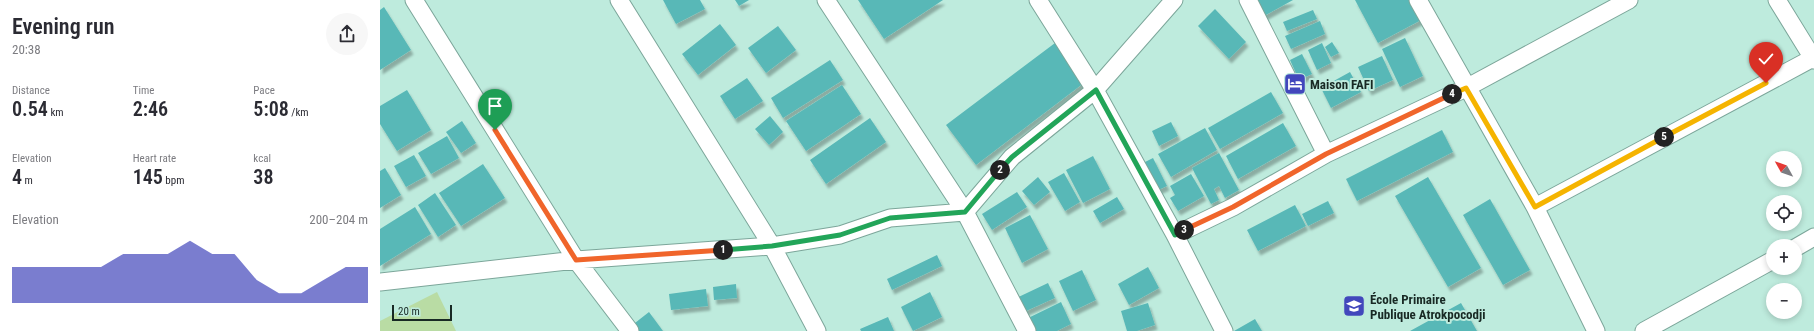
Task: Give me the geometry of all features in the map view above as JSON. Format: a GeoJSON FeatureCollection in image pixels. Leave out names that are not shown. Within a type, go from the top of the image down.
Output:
{"type":"FeatureCollection","features":[{"type":"Feature","properties":{"kind":"street"},"geometry":{"type":"LineString","coordinates":[[414,0],[576,260],[625,330]]}},
{"type":"Feature","properties":{"kind":"street"},"geometry":{"type":"LineString","coordinates":[[619,0],[772,246],[817,331]]}},
{"type":"Feature","properties":{"kind":"street"},"geometry":{"type":"LineString","coordinates":[[826,0],[965,212],[1027,331]]}},
{"type":"Feature","properties":{"kind":"street"},"geometry":{"type":"LineString","coordinates":[[1038,0],[1096,90],[1175,235],[1224,331]]}},
{"type":"Feature","properties":{"kind":"street"},"geometry":{"type":"LineString","coordinates":[[380,282],[576,260],[772,246],[840,235],[890,218],[965,212],[1012,157],[1096,90],[1174,0]]}},
{"type":"Feature","properties":{"kind":"street"},"geometry":{"type":"LineString","coordinates":[[1248,0],[1326,154]]}},
{"type":"Feature","properties":{"kind":"street"},"geometry":{"type":"LineString","coordinates":[[1418,0],[1466,88],[1535,207],[1596,331]]}},
{"type":"Feature","properties":{"kind":"street"},"geometry":{"type":"LineString","coordinates":[[1175,235],[1233,207],[1326,154],[1466,88],[1629,0]]}},
{"type":"Feature","properties":{"kind":"street"},"geometry":{"type":"LineString","coordinates":[[1535,207],[1813,59],[1777,0]]}},
{"type":"Feature","properties":{"kind":"street"},"geometry":{"type":"LineString","coordinates":[[1802,244],[1814,237]]}},
{"type":"Feature","properties":{"kind":"street"},"geometry":{"type":"LineString","coordinates":[[1644,331],[1766,264]]}},
{"type":"Feature","properties":{"kind":"green space"},"geometry":{"type":"Polygon","coordinates":[[[437,292],[456,331],[380,331],[380,321],[437,292]]]}},
{"type":"Feature","properties":{"kind":"building"},"geometry":{"type":"Polygon","coordinates":[[[663,0],[700,0],[705,9],[676,24],[663,0]]]}},
{"type":"Feature","properties":{"kind":"building"},"geometry":{"type":"Polygon","coordinates":[[[735,0],[749,0],[739,6],[735,0]]]}},
{"type":"Feature","properties":{"kind":"building"},"geometry":{"type":"Polygon","coordinates":[[[858,0],[943,0],[884,39],[858,0]]]}},
{"type":"Feature","properties":{"kind":"building"},"geometry":{"type":"Polygon","coordinates":[[[1255,0],[1293,0],[1264,16],[1255,0]]]}},
{"type":"Feature","properties":{"kind":"building"},"geometry":{"type":"Polygon","coordinates":[[[1355,0],[1413,0],[1423,19],[1378,43],[1355,0]]]}},
{"type":"Feature","properties":{"kind":"building"},"geometry":{"type":"Polygon","coordinates":[[[384,7],[411,50],[380,70],[380,10],[384,7]]]}},
{"type":"Feature","properties":{"kind":"building"},"geometry":{"type":"Polygon","coordinates":[[[1215,9],[1246,42],[1229,59],[1198,26],[1215,9]]]}},
{"type":"Feature","properties":{"kind":"building"},"geometry":{"type":"Polygon","coordinates":[[[1313,10],[1317,19],[1287,31],[1283,22],[1313,10]]]}},
{"type":"Feature","properties":{"kind":"building"},"geometry":{"type":"Polygon","coordinates":[[[1320,21],[1325,34],[1291,49],[1285,36],[1320,21]]]}},
{"type":"Feature","properties":{"kind":"building"},"geometry":{"type":"Polygon","coordinates":[[[720,24],[736,45],[698,75],[682,54],[720,24]]]}},
{"type":"Feature","properties":{"kind":"building"},"geometry":{"type":"Polygon","coordinates":[[[778,26],[796,50],[766,73],[748,48],[778,26]]]}},
{"type":"Feature","properties":{"kind":"building"},"geometry":{"type":"Polygon","coordinates":[[[1405,38],[1423,76],[1400,87],[1382,49],[1405,38]]]}},
{"type":"Feature","properties":{"kind":"building"},"geometry":{"type":"Polygon","coordinates":[[[1059,40],[1089,79],[976,165],[946,125],[1059,40]]]}},
{"type":"Feature","properties":{"kind":"building"},"geometry":{"type":"Polygon","coordinates":[[[1332,42],[1339,53],[1331,57],[1325,47],[1332,42]]]}},
{"type":"Feature","properties":{"kind":"building"},"geometry":{"type":"Polygon","coordinates":[[[1322,43],[1331,63],[1317,70],[1308,50],[1322,43]]]}},
{"type":"Feature","properties":{"kind":"building"},"geometry":{"type":"Polygon","coordinates":[[[1302,54],[1312,74],[1299,80],[1290,60],[1302,54]]]}},
{"type":"Feature","properties":{"kind":"building"},"geometry":{"type":"Polygon","coordinates":[[[1382,56],[1393,80],[1369,91],[1358,67],[1382,56]]]}},
{"type":"Feature","properties":{"kind":"building"},"geometry":{"type":"Polygon","coordinates":[[[830,60],[843,80],[783,118],[771,98],[830,60]]]}},
{"type":"Feature","properties":{"kind":"building"},"geometry":{"type":"Polygon","coordinates":[[[1350,72],[1361,92],[1331,108],[1321,88],[1350,72]]]}},
{"type":"Feature","properties":{"kind":"building"},"geometry":{"type":"Polygon","coordinates":[[[747,78],[763,101],[735,119],[720,96],[747,78]]]}},
{"type":"Feature","properties":{"kind":"building"},"geometry":{"type":"Polygon","coordinates":[[[842,85],[861,114],[806,151],[786,121],[842,85]]]}},
{"type":"Feature","properties":{"kind":"building"},"geometry":{"type":"Polygon","coordinates":[[[407,90],[431,130],[397,151],[380,124],[380,106],[407,90]]]}},
{"type":"Feature","properties":{"kind":"building"},"geometry":{"type":"Polygon","coordinates":[[[1271,92],[1283,113],[1220,149],[1208,128],[1271,92]]]}},
{"type":"Feature","properties":{"kind":"building"},"geometry":{"type":"Polygon","coordinates":[[[770,116],[783,132],[769,145],[755,129],[770,116]]]}},
{"type":"Feature","properties":{"kind":"building"},"geometry":{"type":"Polygon","coordinates":[[[870,118],[886,142],[826,184],[810,160],[870,118]]]}},
{"type":"Feature","properties":{"kind":"building"},"geometry":{"type":"Polygon","coordinates":[[[462,121],[476,143],[461,153],[446,132],[462,121]]]}},
{"type":"Feature","properties":{"kind":"building"},"geometry":{"type":"Polygon","coordinates":[[[1171,122],[1178,136],[1159,146],[1152,131],[1171,122]]]}},
{"type":"Feature","properties":{"kind":"building"},"geometry":{"type":"Polygon","coordinates":[[[1283,123],[1296,146],[1238,179],[1226,156],[1283,123]]]}},
{"type":"Feature","properties":{"kind":"building"},"geometry":{"type":"Polygon","coordinates":[[[1205,128],[1217,150],[1171,177],[1158,154],[1205,128]]]}},
{"type":"Feature","properties":{"kind":"building"},"geometry":{"type":"Polygon","coordinates":[[[1442,130],[1453,152],[1357,201],[1346,179],[1442,130]]]}},
{"type":"Feature","properties":{"kind":"building"},"geometry":{"type":"Polygon","coordinates":[[[447,136],[459,158],[431,174],[418,153],[447,136]]]}},
{"type":"Feature","properties":{"kind":"building"},"geometry":{"type":"Polygon","coordinates":[[[1219,153],[1239,190],[1225,198],[1219,186],[1214,189],[1219,200],[1211,204],[1192,168],[1219,153]]]}},
{"type":"Feature","properties":{"kind":"building"},"geometry":{"type":"Polygon","coordinates":[[[414,155],[426,176],[406,187],[394,166],[414,155]]]}},
{"type":"Feature","properties":{"kind":"building"},"geometry":{"type":"Polygon","coordinates":[[[1093,156],[1110,189],[1083,203],[1066,170],[1093,156]]]}},
{"type":"Feature","properties":{"kind":"building"},"geometry":{"type":"Polygon","coordinates":[[[1153,158],[1167,186],[1154,192],[1141,164],[1153,158]]]}},
{"type":"Feature","properties":{"kind":"building"},"geometry":{"type":"Polygon","coordinates":[[[483,164],[505,198],[461,226],[439,193],[483,164]]]}},
{"type":"Feature","properties":{"kind":"building"},"geometry":{"type":"Polygon","coordinates":[[[385,168],[401,195],[380,208],[380,171],[385,168]]]}},
{"type":"Feature","properties":{"kind":"building"},"geometry":{"type":"Polygon","coordinates":[[[1064,173],[1080,202],[1065,211],[1048,182],[1064,173]]]}},
{"type":"Feature","properties":{"kind":"building"},"geometry":{"type":"Polygon","coordinates":[[[1191,174],[1204,196],[1178,211],[1170,198],[1175,195],[1170,186],[1191,174]]]}},
{"type":"Feature","properties":{"kind":"building"},"geometry":{"type":"Polygon","coordinates":[[[1038,177],[1050,192],[1034,205],[1022,191],[1038,177]]]}},
{"type":"Feature","properties":{"kind":"building"},"geometry":{"type":"Polygon","coordinates":[[[1428,177],[1481,268],[1448,287],[1395,196],[1428,177]]]}},
{"type":"Feature","properties":{"kind":"building"},"geometry":{"type":"Polygon","coordinates":[[[1017,192],[1027,207],[992,230],[982,214],[1017,192]]]}},
{"type":"Feature","properties":{"kind":"building"},"geometry":{"type":"Polygon","coordinates":[[[435,193],[456,225],[438,237],[418,205],[435,193]]]}},
{"type":"Feature","properties":{"kind":"building"},"geometry":{"type":"Polygon","coordinates":[[[1117,197],[1124,209],[1100,223],[1093,211],[1117,197]]]}},
{"type":"Feature","properties":{"kind":"building"},"geometry":{"type":"Polygon","coordinates":[[[1490,199],[1530,270],[1503,285],[1463,215],[1490,199]]]}},
{"type":"Feature","properties":{"kind":"building"},"geometry":{"type":"Polygon","coordinates":[[[1328,201],[1334,213],[1308,226],[1302,214],[1328,201]]]}},
{"type":"Feature","properties":{"kind":"building"},"geometry":{"type":"Polygon","coordinates":[[[1295,205],[1306,226],[1258,251],[1247,230],[1295,205]]]}},
{"type":"Feature","properties":{"kind":"building"},"geometry":{"type":"Polygon","coordinates":[[[415,207],[431,234],[380,266],[380,229],[415,207]]]}},
{"type":"Feature","properties":{"kind":"building"},"geometry":{"type":"Polygon","coordinates":[[[1030,215],[1048,249],[1022,263],[1005,228],[1030,215]]]}},
{"type":"Feature","properties":{"kind":"building"},"geometry":{"type":"Polygon","coordinates":[[[937,255],[942,266],[892,290],[887,279],[937,255]]]}},
{"type":"Feature","properties":{"kind":"building"},"geometry":{"type":"Polygon","coordinates":[[[1148,267],[1159,288],[1129,305],[1118,284],[1148,267]]]}},
{"type":"Feature","properties":{"kind":"building"},"geometry":{"type":"Polygon","coordinates":[[[1082,270],[1096,300],[1073,311],[1059,281],[1082,270]]]}},
{"type":"Feature","properties":{"kind":"building"},"geometry":{"type":"Polygon","coordinates":[[[1048,283],[1055,298],[1015,316],[1008,302],[1048,283]]]}},
{"type":"Feature","properties":{"kind":"building"},"geometry":{"type":"Polygon","coordinates":[[[736,284],[737,298],[714,300],[713,287],[736,284]]]}},
{"type":"Feature","properties":{"kind":"building"},"geometry":{"type":"Polygon","coordinates":[[[706,289],[708,306],[671,310],[669,294],[706,289]]]}},
{"type":"Feature","properties":{"kind":"building"},"geometry":{"type":"Polygon","coordinates":[[[930,292],[942,317],[913,331],[901,307],[930,292]]]}},
{"type":"Feature","properties":{"kind":"building"},"geometry":{"type":"Polygon","coordinates":[[[1061,302],[1071,324],[1057,331],[1026,331],[1022,321],[1061,302]]]}},
{"type":"Feature","properties":{"kind":"building"},"geometry":{"type":"Polygon","coordinates":[[[1148,303],[1155,325],[1137,331],[1127,331],[1121,311],[1148,303]]]}},
{"type":"Feature","properties":{"kind":"building"},"geometry":{"type":"Polygon","coordinates":[[[1461,303],[1477,331],[1410,331],[1461,303]]]}},
{"type":"Feature","properties":{"kind":"building"},"geometry":{"type":"Polygon","coordinates":[[[649,312],[663,331],[626,331],[626,330],[649,312]]]}},
{"type":"Feature","properties":{"kind":"building"},"geometry":{"type":"Polygon","coordinates":[[[888,317],[894,331],[861,331],[860,329],[888,317]]]}},
{"type":"Feature","properties":{"kind":"building"},"geometry":{"type":"Polygon","coordinates":[[[1255,319],[1262,331],[1234,331],[1255,319]]]}},
{"type":"Feature","properties":{"kind":"place","name":"Maison FAFI"},"geometry":{"type":"Point","coordinates":[1295,84]}},
{"type":"Feature","properties":{"kind":"place","name":"École Primaire Publique Atrokpocodji"},"geometry":{"type":"Point","coordinates":[1354,306]}},
{"type":"Feature","properties":{"kind":"route"},"geometry":{"type":"LineString","coordinates":[[495,130],[576,260],[772,246],[840,235],[890,218],[965,212],[1012,157],[1096,90],[1175,235],[1233,207],[1326,154],[1466,88],[1535,207],[1766,83]]}}]}
